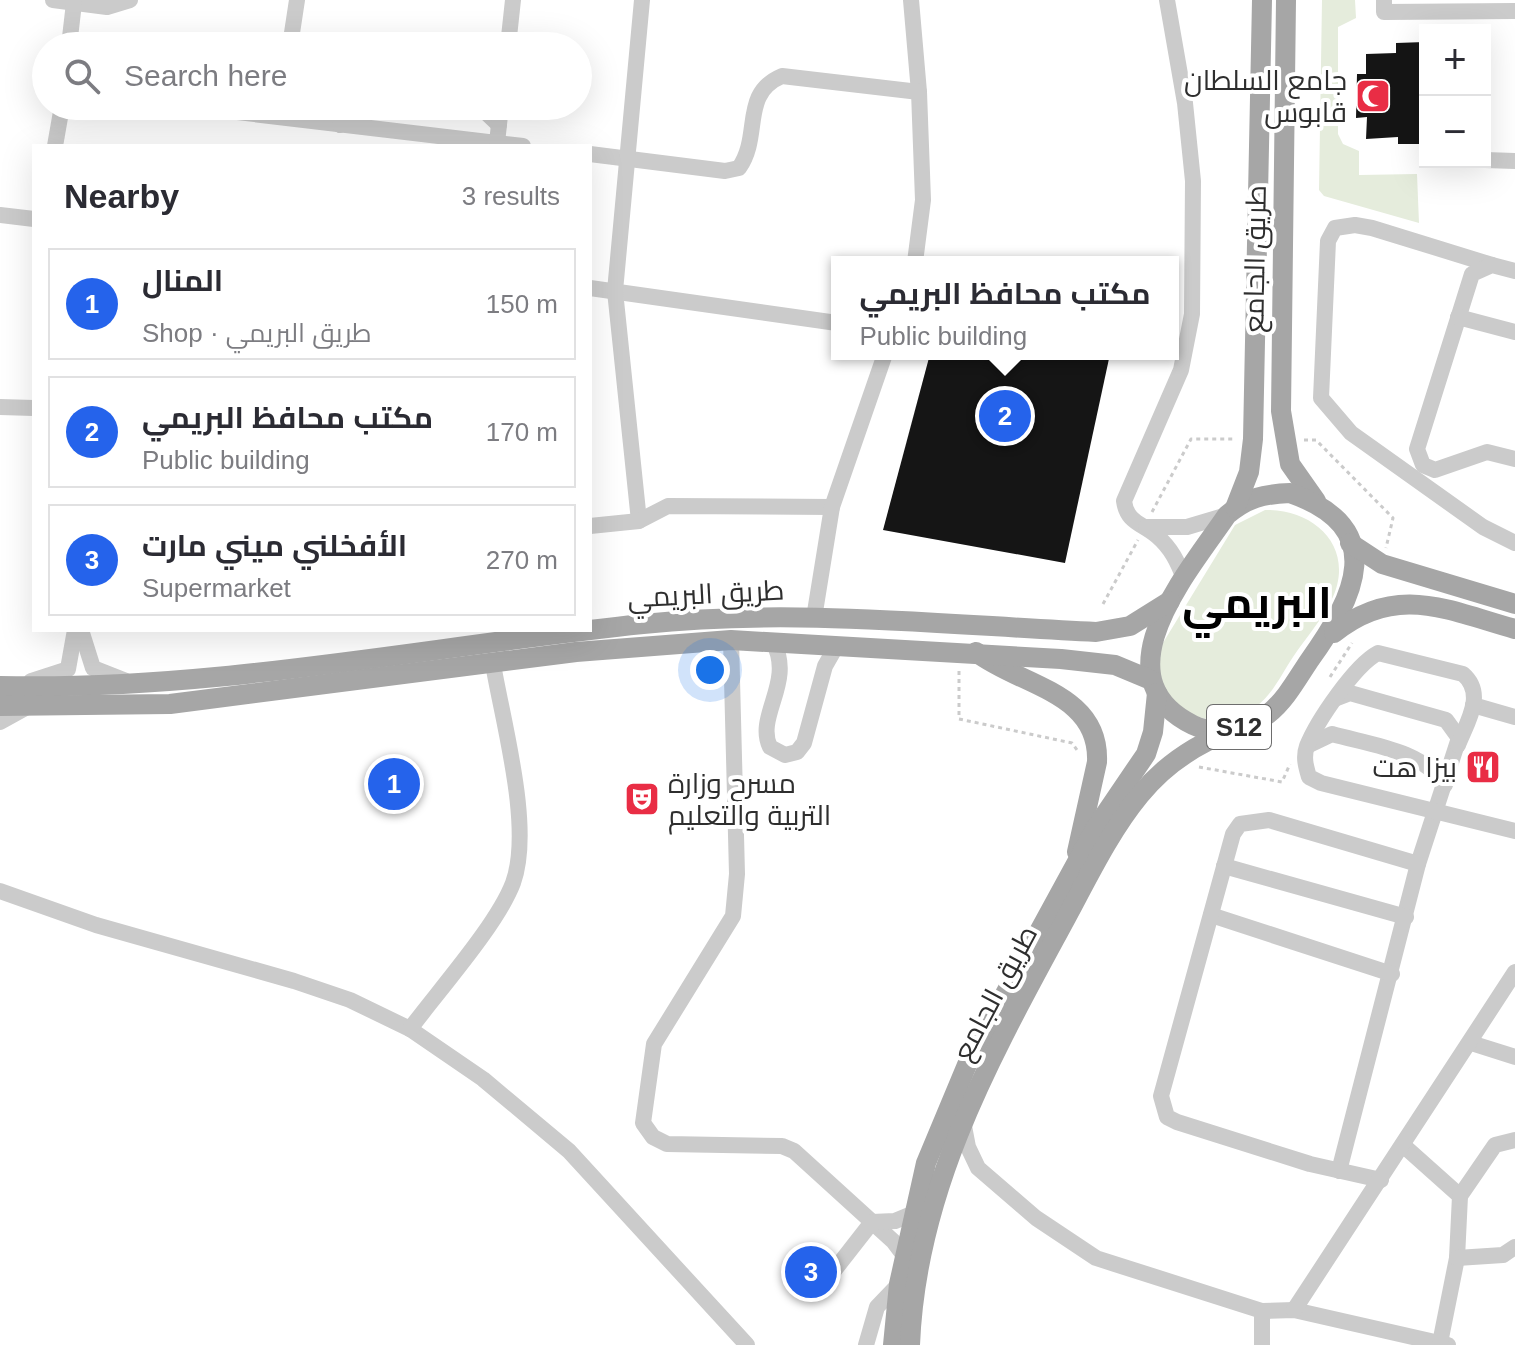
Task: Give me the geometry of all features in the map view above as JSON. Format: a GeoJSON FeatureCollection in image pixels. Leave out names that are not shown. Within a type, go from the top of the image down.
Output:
{"type":"FeatureCollection","features":[{"type":"Feature","properties":{"kind":"main road","name":"طريق الجامع"},"geometry":{"type":"LineString","coordinates":[[1231,512],[1249,472],[1253,439],[1262,0]]}},
{"type":"Feature","properties":{"kind":"main road","name":"طريق الجامع"},"geometry":{"type":"LineString","coordinates":[[1286,0],[1282,425],[1290,464],[1304,488],[1321,507]]}},
{"type":"Feature","properties":{"kind":"main road"},"geometry":{"type":"LineString","coordinates":[[1154,686],[1150,657],[1157,627],[1170,601],[1231,512],[1263,494],[1290,493],[1321,507],[1336,519],[1350,543],[1382,564],[1515,604]]}},
{"type":"Feature","properties":{"kind":"main road","name":"S12"},"geometry":{"type":"LineString","coordinates":[[1154,686],[1174,712],[1206,731],[1233,730],[1267,714],[1345,608],[1354,584],[1350,543]]}},
{"type":"Feature","properties":{"kind":"main road","name":"طريق البريمي"},"geometry":{"type":"LineString","coordinates":[[592,628],[814,618],[1096,632],[1130,626],[1170,601]]}},
{"type":"Feature","properties":{"kind":"main road","name":"S12"},"geometry":{"type":"LineString","coordinates":[[1322,643],[1350,620],[1393,603],[1412,602],[1515,629]]}},
{"type":"Feature","properties":{"kind":"main road","name":"طريق البريمي"},"geometry":{"type":"LineString","coordinates":[[5,686],[241,675],[498,636],[544,632]]}},
{"type":"Feature","properties":{"kind":"main road","name":"طريق البريمي"},"geometry":{"type":"LineString","coordinates":[[0,706],[170,704],[606,649],[731,640],[968,652],[1115,665],[1154,686]]}},
{"type":"Feature","properties":{"kind":"main road"},"geometry":{"type":"LineString","coordinates":[[968,652],[1064,699],[1082,713],[1095,735],[1098,749],[1081,820],[1076,864]]}},
{"type":"Feature","properties":{"kind":"main road","name":"طريق الجامع"},"geometry":{"type":"LineString","coordinates":[[893,1345],[899,1284],[912,1214],[926,1163],[969,1060],[1076,864],[1146,754],[1153,732],[1154,686]]}},
{"type":"Feature","properties":{"kind":"main road","name":"طريق الجامع"},"geometry":{"type":"LineString","coordinates":[[910,1345],[920,1255],[939,1182],[985,1068],[1110,838],[1139,795],[1171,763],[1206,740],[1233,730]]}},
{"type":"Feature","properties":{"kind":"street"},"geometry":{"type":"LineString","coordinates":[[53,0],[107,7],[130,0]]}},
{"type":"Feature","properties":{"kind":"street"},"geometry":{"type":"LineString","coordinates":[[292,32],[297,0]]}},
{"type":"Feature","properties":{"kind":"street"},"geometry":{"type":"LineString","coordinates":[[510,32],[513,0]]}},
{"type":"Feature","properties":{"kind":"street"},"geometry":{"type":"LineString","coordinates":[[639,521],[615,291],[642,0]]}},
{"type":"Feature","properties":{"kind":"street"},"geometry":{"type":"LineString","coordinates":[[911,0],[919,92],[923,200],[916,256]]}},
{"type":"Feature","properties":{"kind":"street"},"geometry":{"type":"LineString","coordinates":[[1167,0],[1185,103],[1193,181],[1192,314],[1181,370],[1124,501],[1125,513],[1132,521],[1145,527],[1170,549],[1184,579]]}},
{"type":"Feature","properties":{"kind":"street"},"geometry":{"type":"LineString","coordinates":[[1384,0],[1384,12],[1515,11]]}},
{"type":"Feature","properties":{"kind":"street"},"geometry":{"type":"LineString","coordinates":[[71,32],[74,3]]}},
{"type":"Feature","properties":{"kind":"street"},"geometry":{"type":"LineString","coordinates":[[592,154],[725,171],[739,168],[749,155],[758,93],[766,83],[782,76],[919,92]]}},
{"type":"Feature","properties":{"kind":"street"},"geometry":{"type":"LineString","coordinates":[[55,144],[60,120]]}},
{"type":"Feature","properties":{"kind":"street"},"geometry":{"type":"LineString","coordinates":[[317,120],[442,142],[506,144]]}},
{"type":"Feature","properties":{"kind":"street"},"geometry":{"type":"LineString","coordinates":[[340,125],[342,120]]}},
{"type":"Feature","properties":{"kind":"street"},"geometry":{"type":"LineString","coordinates":[[494,120],[499,125]]}},
{"type":"Feature","properties":{"kind":"street"},"geometry":{"type":"LineString","coordinates":[[497,143],[500,120]]}},
{"type":"Feature","properties":{"kind":"street"},"geometry":{"type":"LineString","coordinates":[[1491,160],[1515,161]]}},
{"type":"Feature","properties":{"kind":"street"},"geometry":{"type":"LineString","coordinates":[[0,215],[32,219]]}},
{"type":"Feature","properties":{"kind":"street"},"geometry":{"type":"LineString","coordinates":[[1515,271],[1355,225],[1335,228],[1328,241],[1321,398],[1351,433],[1418,471],[1483,527],[1515,543]]}},
{"type":"Feature","properties":{"kind":"street"},"geometry":{"type":"LineString","coordinates":[[1418,471],[1417,449],[1472,274],[1492,265]]}},
{"type":"Feature","properties":{"kind":"street"},"geometry":{"type":"LineString","coordinates":[[592,288],[831,322]]}},
{"type":"Feature","properties":{"kind":"street"},"geometry":{"type":"LineString","coordinates":[[1458,317],[1515,332]]}},
{"type":"Feature","properties":{"kind":"street"},"geometry":{"type":"LineString","coordinates":[[814,618],[832,507],[883,360]]}},
{"type":"Feature","properties":{"kind":"street"},"geometry":{"type":"LineString","coordinates":[[0,407],[32,408]]}},
{"type":"Feature","properties":{"kind":"street"},"geometry":{"type":"LineString","coordinates":[[1418,471],[1435,470],[1487,452],[1515,459]]}},
{"type":"Feature","properties":{"kind":"street"},"geometry":{"type":"LineString","coordinates":[[592,526],[639,521],[668,506],[832,507]]}},
{"type":"Feature","properties":{"kind":"street"},"geometry":{"type":"LineString","coordinates":[[1145,527],[1187,527],[1231,512]]}},
{"type":"Feature","properties":{"kind":"street"},"geometry":{"type":"LineString","coordinates":[[5,686],[68,669],[77,632]]}},
{"type":"Feature","properties":{"kind":"street"},"geometry":{"type":"LineString","coordinates":[[79,632],[93,668],[127,682]]}},
{"type":"Feature","properties":{"kind":"street"},"geometry":{"type":"LineString","coordinates":[[731,640],[737,874],[733,916],[654,1044],[643,1123],[653,1137],[667,1144],[782,1146],[794,1151],[872,1222],[905,1257]]}},
{"type":"Feature","properties":{"kind":"street"},"geometry":{"type":"LineString","coordinates":[[773,642],[780,658],[781,676],[766,736],[770,747],[785,755],[797,752],[804,743],[825,666],[837,645]]}},
{"type":"Feature","properties":{"kind":"street"},"geometry":{"type":"LineString","coordinates":[[1300,752],[1365,660],[1378,653],[1463,674],[1476,692],[1418,864],[1339,1171]]}},
{"type":"Feature","properties":{"kind":"street"},"geometry":{"type":"LineString","coordinates":[[410,1029],[504,902],[519,860],[519,816],[493,664]]}},
{"type":"Feature","properties":{"kind":"street"},"geometry":{"type":"LineString","coordinates":[[1337,698],[1350,693],[1446,720],[1459,738],[1456,751]]}},
{"type":"Feature","properties":{"kind":"street"},"geometry":{"type":"LineString","coordinates":[[1473,705],[1515,717]]}},
{"type":"Feature","properties":{"kind":"street"},"geometry":{"type":"LineString","coordinates":[[0,722],[29,706]]}},
{"type":"Feature","properties":{"kind":"street"},"geometry":{"type":"LineString","coordinates":[[1300,752],[1321,737],[1332,734],[1417,759],[1434,768],[1445,785]]}},
{"type":"Feature","properties":{"kind":"street"},"geometry":{"type":"LineString","coordinates":[[1300,752],[1309,777],[1321,783],[1515,831]]}},
{"type":"Feature","properties":{"kind":"street"},"geometry":{"type":"LineString","coordinates":[[1381,1180],[1339,1171],[1177,1122],[1163,1108],[1161,1096],[1233,834],[1240,824],[1269,820],[1418,864]]}},
{"type":"Feature","properties":{"kind":"street"},"geometry":{"type":"LineString","coordinates":[[1224,866],[1406,917]]}},
{"type":"Feature","properties":{"kind":"street"},"geometry":{"type":"LineString","coordinates":[[0,891],[96,925],[294,981],[350,1000],[410,1029],[483,1079],[569,1151],[747,1345]]}},
{"type":"Feature","properties":{"kind":"street"},"geometry":{"type":"LineString","coordinates":[[1211,915],[1392,974]]}},
{"type":"Feature","properties":{"kind":"street"},"geometry":{"type":"LineString","coordinates":[[1294,1310],[1515,972]]}},
{"type":"Feature","properties":{"kind":"street"},"geometry":{"type":"LineString","coordinates":[[1471,1043],[1515,1057]]}},
{"type":"Feature","properties":{"kind":"street"},"geometry":{"type":"LineString","coordinates":[[963,1121],[968,1147],[978,1168],[1036,1218],[1096,1258],[1262,1311],[1294,1310],[1444,1344],[1457,1258],[1460,1196],[1495,1145],[1515,1140]]}},
{"type":"Feature","properties":{"kind":"street"},"geometry":{"type":"LineString","coordinates":[[1404,1146],[1460,1196]]}},
{"type":"Feature","properties":{"kind":"street"},"geometry":{"type":"LineString","coordinates":[[939,1182],[949,1171],[961,1167],[978,1168]]}},
{"type":"Feature","properties":{"kind":"street"},"geometry":{"type":"LineString","coordinates":[[822,1286],[872,1222],[895,1221],[912,1214]]}},
{"type":"Feature","properties":{"kind":"street"},"geometry":{"type":"LineString","coordinates":[[1457,1258],[1503,1255],[1515,1247]]}},
{"type":"Feature","properties":{"kind":"street"},"geometry":{"type":"LineString","coordinates":[[866,1345],[877,1307],[899,1284]]}},
{"type":"Feature","properties":{"kind":"street"},"geometry":{"type":"LineString","coordinates":[[1262,1311],[1262,1345]]}},
{"type":"Feature","properties":{"kind":"path"},"geometry":{"type":"LineString","coordinates":[[1329,678],[1352,643]]}},
{"type":"Feature","properties":{"kind":"path"},"geometry":{"type":"LineString","coordinates":[[968,652],[959,719],[1072,743],[1094,775]]}},
{"type":"Feature","properties":{"kind":"path"},"geometry":{"type":"LineString","coordinates":[[1171,763],[1282,782],[1300,752]]}},
{"type":"Feature","properties":{"kind":"green space"},"geometry":{"type":"Polygon","coordinates":[[[1322,0],[1355,0],[1356,18],[1338,27],[1338,134],[1343,144],[1359,151],[1359,175],[1417,174],[1419,223],[1324,196],[1319,190],[1322,0]]]}},
{"type":"Feature","properties":{"kind":"green space"},"geometry":{"type":"Polygon","coordinates":[[[1265,510],[1300,516],[1327,536],[1335,549],[1339,565],[1338,582],[1323,616],[1272,690],[1257,706],[1230,718],[1210,719],[1191,714],[1176,703],[1166,690],[1160,676],[1158,651],[1235,525],[1265,510]]]}},
{"type":"Feature","properties":{"kind":"building"},"geometry":{"type":"Polygon","coordinates":[[[1419,42],[1419,144],[1398,144],[1398,137],[1366,139],[1367,117],[1356,118],[1357,74],[1366,74],[1366,54],[1396,53],[1396,43],[1419,42]]]}},
{"type":"Feature","properties":{"kind":"building"},"geometry":{"type":"Polygon","coordinates":[[[928,360],[1109,360],[1065,563],[883,530],[928,360]]]}},
{"type":"Feature","properties":{"kind":"place","name":"جامع السلطان قابوس"},"geometry":{"type":"Point","coordinates":[1373,96]}},
{"type":"Feature","properties":{"kind":"place","name":"مكتب محافظ البريمي"},"geometry":{"type":"Point","coordinates":[1005,416]}},
{"type":"Feature","properties":{"kind":"place","name":"بيزا ه‍ت"},"geometry":{"type":"Point","coordinates":[1483,767]}},
{"type":"Feature","properties":{"kind":"place","name":"المنال"},"geometry":{"type":"Point","coordinates":[394,784]}},
{"type":"Feature","properties":{"kind":"place","name":"مسرح وزارة التربية والتعليم"},"geometry":{"type":"Point","coordinates":[642,799]}},
{"type":"Feature","properties":{"kind":"place","name":"الأفخلني ميني مارت"},"geometry":{"type":"Point","coordinates":[811,1272]}},
{"type":"Feature","properties":{"kind":"district","name":"البريمي"},"geometry":{"type":"Point","coordinates":[1257,602]}}]}
